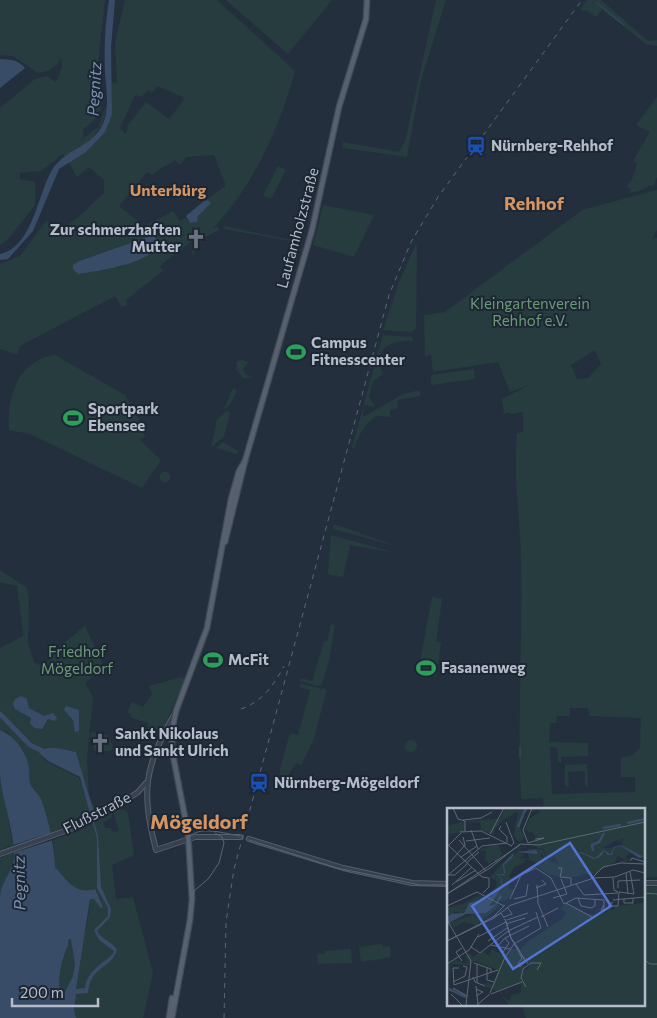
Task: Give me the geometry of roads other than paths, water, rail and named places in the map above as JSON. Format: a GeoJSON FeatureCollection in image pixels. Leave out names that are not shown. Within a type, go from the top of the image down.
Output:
{"type":"FeatureCollection","features":[{"type":"Feature","properties":{"kind":"main road","name":"Laufamholzstraße"},"geometry":{"type":"LineString","coordinates":[[176,711],[207,628],[224,546],[245,461],[312,230],[338,111],[366,20],[367,0]]}},
{"type":"Feature","properties":{"kind":"main road"},"geometry":{"type":"LineString","coordinates":[[171,1018],[177,968],[186,942],[192,899],[185,810],[171,740],[176,711]]}},
{"type":"Feature","properties":{"kind":"street","name":"Laufamholzstraße"},"geometry":{"type":"LineString","coordinates":[[176,711],[161,738],[152,760],[146,783],[146,795],[149,822],[156,850],[188,841]]}},
{"type":"Feature","properties":{"kind":"street"},"geometry":{"type":"LineString","coordinates":[[161,738],[171,740]]}},
{"type":"Feature","properties":{"kind":"street","name":"Flußstraße"},"geometry":{"type":"LineString","coordinates":[[0,854],[53,836],[96,817],[137,792],[146,783]]}},
{"type":"Feature","properties":{"kind":"street","name":"Flußstraße"},"geometry":{"type":"LineString","coordinates":[[137,792],[146,795]]}},
{"type":"Feature","properties":{"kind":"street"},"geometry":{"type":"LineString","coordinates":[[188,841],[198,837],[240,837]]}},
{"type":"Feature","properties":{"kind":"street"},"geometry":{"type":"LineString","coordinates":[[249,839],[343,868],[412,883],[447,884]]}},
{"type":"Feature","properties":{"kind":"street"},"geometry":{"type":"LineString","coordinates":[[644,883],[657,883]]}},
{"type":"Feature","properties":{"kind":"water"},"geometry":{"type":"Polygon","coordinates":[[[109,0],[115,0],[111,47],[112,115],[105,132],[86,152],[59,169],[33,231],[8,259],[0,260],[0,254],[11,250],[20,242],[27,231],[52,170],[101,128],[107,107],[105,45],[109,0]]]}},
{"type":"Feature","properties":{"kind":"water"},"geometry":{"type":"Polygon","coordinates":[[[0,59],[16,61],[25,68],[0,88],[0,59]]]}},
{"type":"Feature","properties":{"kind":"water"},"geometry":{"type":"Polygon","coordinates":[[[208,200],[211,203],[198,216],[197,222],[190,223],[186,216],[204,201],[208,200]]]}},
{"type":"Feature","properties":{"kind":"water"},"geometry":{"type":"Polygon","coordinates":[[[151,236],[155,237],[159,245],[153,252],[134,262],[78,274],[73,269],[73,265],[79,261],[151,236]]]}},
{"type":"Feature","properties":{"kind":"water"},"geometry":{"type":"Polygon","coordinates":[[[21,696],[27,699],[29,708],[44,716],[53,713],[57,718],[55,721],[48,719],[42,729],[35,728],[30,724],[31,718],[15,709],[13,703],[15,699],[21,696]]]}},
{"type":"Feature","properties":{"kind":"water"},"geometry":{"type":"Polygon","coordinates":[[[66,706],[79,710],[79,731],[75,732],[73,720],[64,710],[66,706]]]}},
{"type":"Feature","properties":{"kind":"water","name":"Pegnitz"},"geometry":{"type":"Polygon","coordinates":[[[0,730],[15,740],[26,756],[30,783],[41,799],[49,824],[55,867],[72,886],[82,890],[95,889],[103,907],[101,908],[94,899],[90,899],[76,989],[85,988],[86,982],[92,973],[113,954],[114,951],[99,940],[94,930],[108,916],[108,908],[97,888],[97,838],[80,777],[48,761],[39,753],[42,750],[51,748],[76,752],[93,809],[92,815],[98,836],[101,887],[111,909],[110,917],[97,931],[117,950],[110,961],[93,977],[88,993],[76,994],[74,1010],[76,1018],[0,1018],[0,896],[2,886],[12,867],[14,847],[0,776],[0,730]],[[71,939],[68,940],[68,946],[60,969],[60,993],[65,992],[73,976],[75,964],[71,939]]]}},
{"type":"Feature","properties":{"kind":"waterway"},"geometry":{"type":"LineString","coordinates":[[597,3],[624,25]]}},
{"type":"Feature","properties":{"kind":"waterway"},"geometry":{"type":"LineString","coordinates":[[0,714],[30,745],[47,753]]}},
{"type":"Feature","properties":{"kind":"waterway"},"geometry":{"type":"LineString","coordinates":[[520,747],[520,757]]}},
{"type":"Feature","properties":{"kind":"tunnel"},"geometry":{"type":"LineString","coordinates":[[240,837],[249,839]]}},
{"type":"Feature","properties":{"kind":"tram line"},"geometry":{"type":"LineString","coordinates":[[170,1018],[191,910],[188,839],[192,834],[205,831],[240,836]]}},
{"type":"Feature","properties":{"kind":"tram line"},"geometry":{"type":"LineString","coordinates":[[193,900],[194,891],[208,879],[219,863],[224,843],[222,837],[215,833]]}},
{"type":"Feature","properties":{"kind":"tram line"},"geometry":{"type":"LineString","coordinates":[[249,840],[337,868],[420,885],[447,885]]}},
{"type":"Feature","properties":{"kind":"tram line"},"geometry":{"type":"LineString","coordinates":[[644,893],[657,894]]}},
{"type":"Feature","properties":{"kind":"tram line"},"geometry":{"type":"LineString","coordinates":[[644,960],[650,964],[657,964]]}},
{"type":"Feature","properties":{"kind":"railway"},"geometry":{"type":"LineString","coordinates":[[224,1018],[226,922],[234,869],[389,295],[411,242],[438,197],[582,0]]}},
{"type":"Feature","properties":{"kind":"railway"},"geometry":{"type":"LineString","coordinates":[[241,709],[255,702],[267,692],[284,666]]}},
{"type":"Feature","properties":{"kind":"place","name":"Nürnberg-Rehhof"},"geometry":{"type":"Point","coordinates":[476,146]}},
{"type":"Feature","properties":{"kind":"place","name":"Zur schmerzhaften Mutter"},"geometry":{"type":"Point","coordinates":[196,239]}},
{"type":"Feature","properties":{"kind":"place","name":"Campus Fitnesscenter"},"geometry":{"type":"Point","coordinates":[296,352]}},
{"type":"Feature","properties":{"kind":"place","name":"Sportpark Ebensee"},"geometry":{"type":"Point","coordinates":[73,418]}},
{"type":"Feature","properties":{"kind":"place","name":"McFit"},"geometry":{"type":"Point","coordinates":[213,660]}},
{"type":"Feature","properties":{"kind":"place","name":"Fasanenweg"},"geometry":{"type":"Point","coordinates":[426,668]}},
{"type":"Feature","properties":{"kind":"place","name":"Sankt Nikolaus und Sankt Ulrich"},"geometry":{"type":"Point","coordinates":[100,743]}},
{"type":"Feature","properties":{"kind":"place","name":"Nürnberg-Mögeldorf"},"geometry":{"type":"Point","coordinates":[259,783]}},
{"type":"Feature","properties":{"kind":"district","name":"Unterbürg"},"geometry":{"type":"Point","coordinates":[168,190]}},
{"type":"Feature","properties":{"kind":"district","name":"Rehhof"},"geometry":{"type":"Point","coordinates":[534,204]}},
{"type":"Feature","properties":{"kind":"district","name":"Mögeldorf"},"geometry":{"type":"Point","coordinates":[199,822]}},
{"type":"Feature","properties":{"kind":"park label","name":"Kleingartenverein Rehhof e.V."},"geometry":{"type":"Point","coordinates":[530,312]}},
{"type":"Feature","properties":{"kind":"park label","name":"Friedhof Mögeldorf"},"geometry":{"type":"Point","coordinates":[77,660]}}]}
